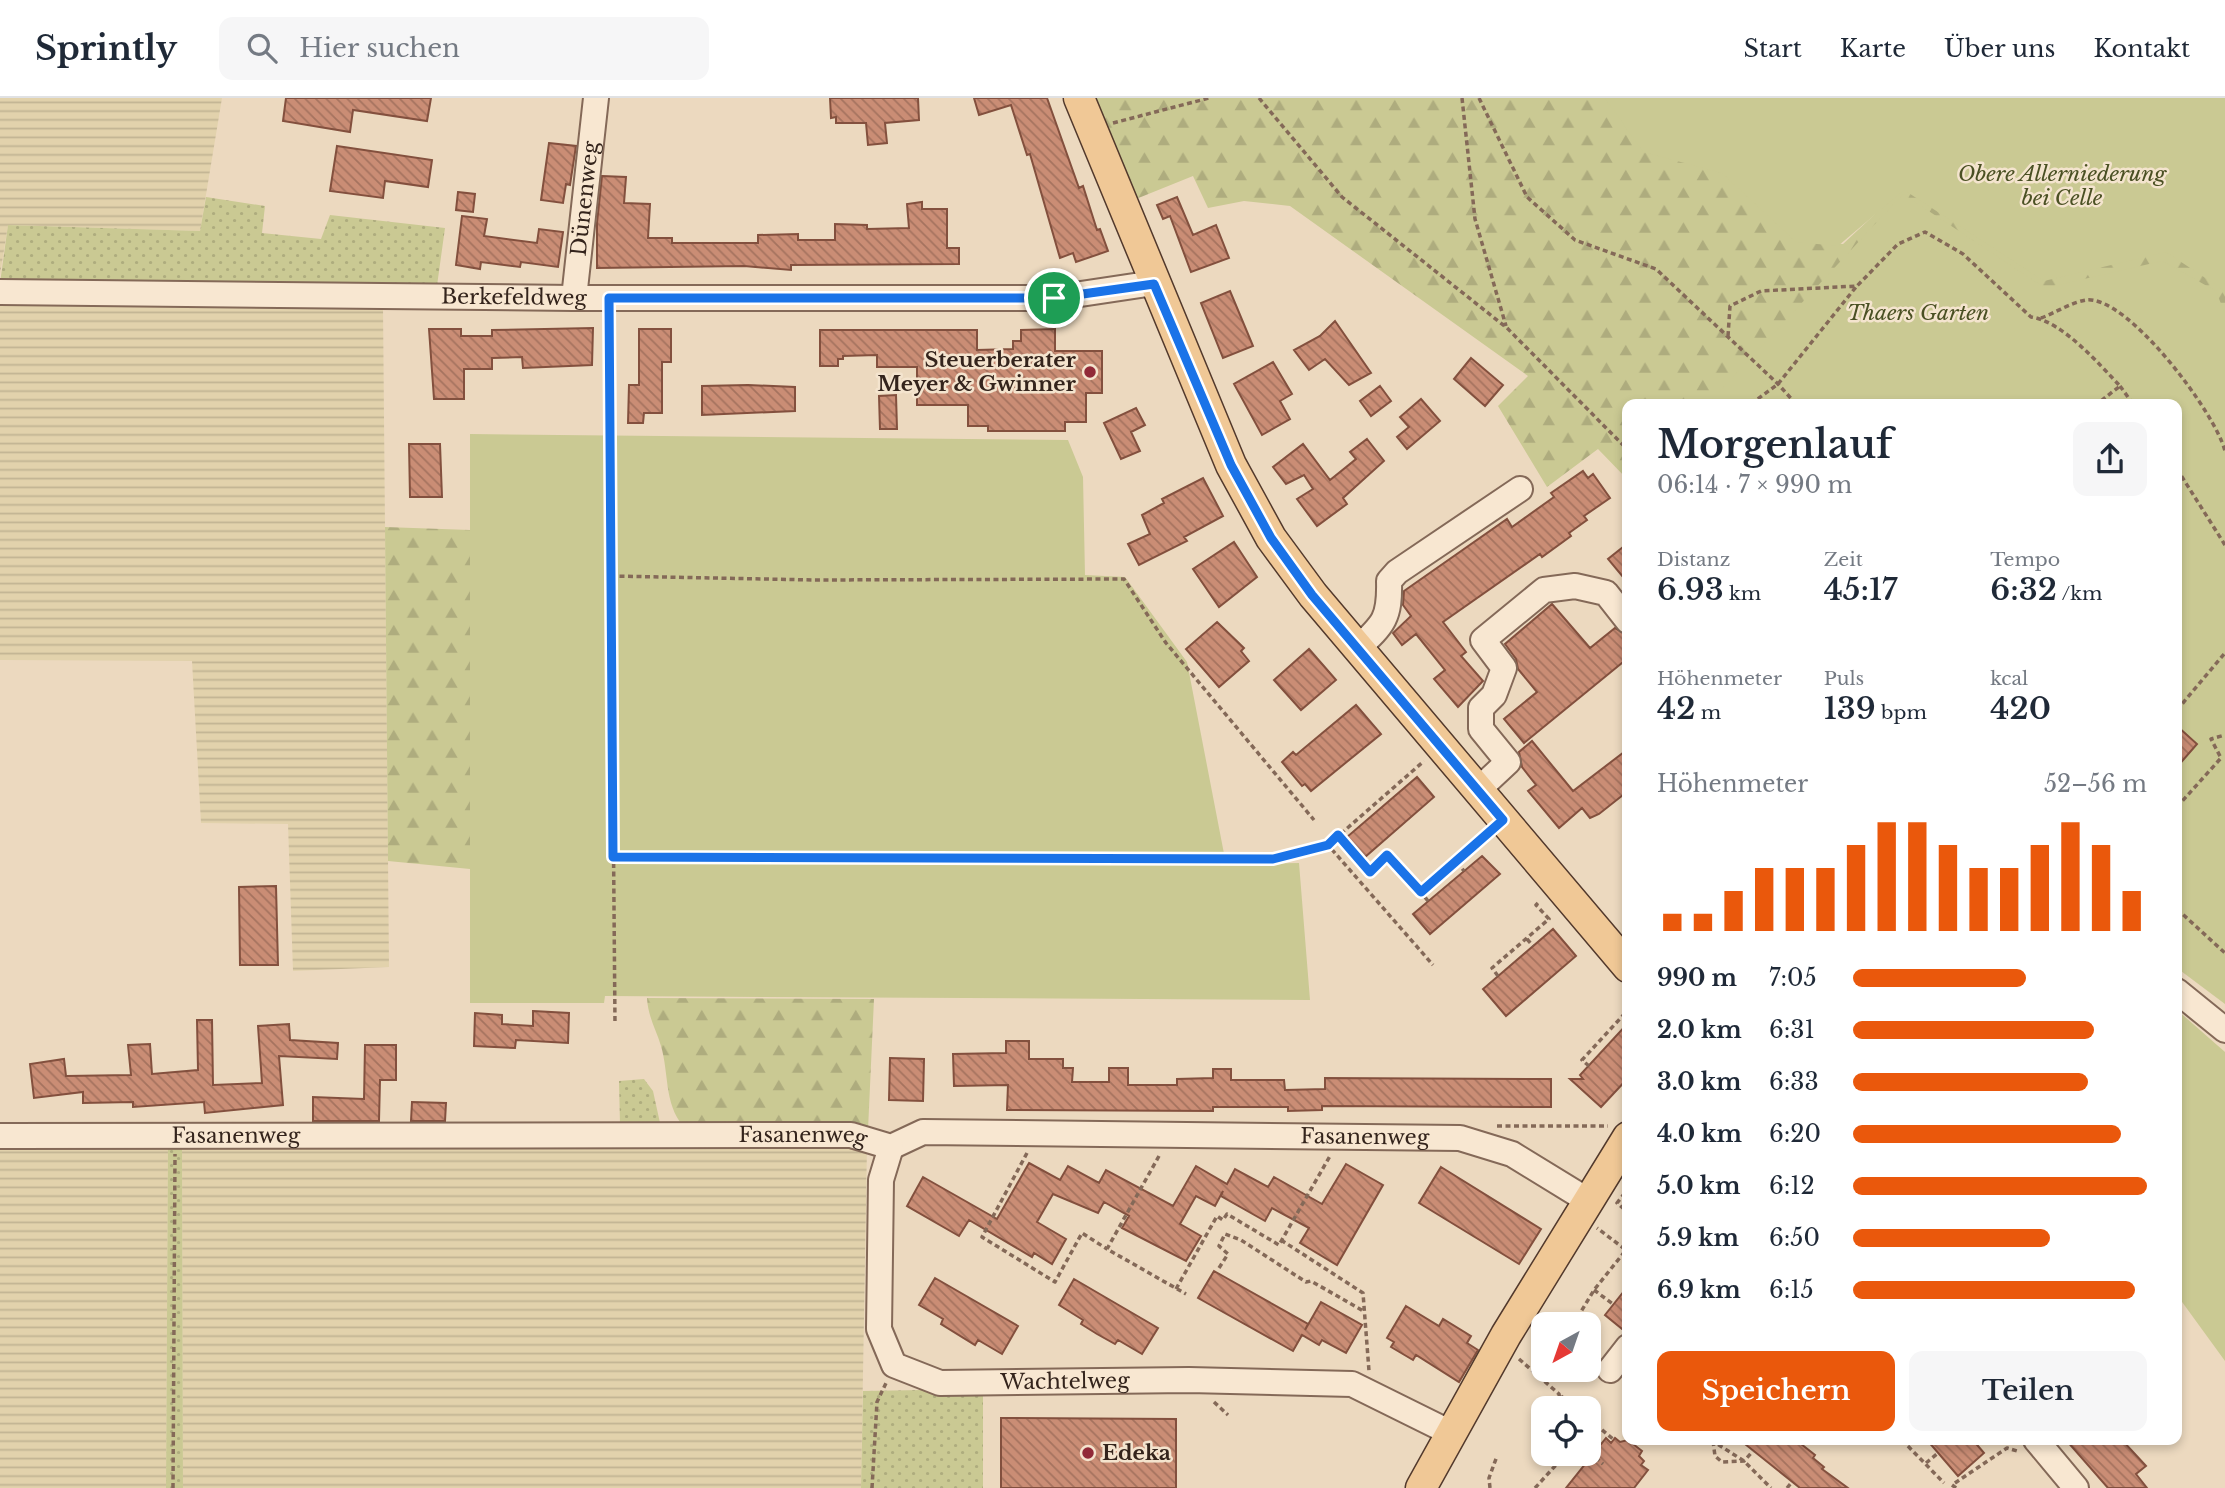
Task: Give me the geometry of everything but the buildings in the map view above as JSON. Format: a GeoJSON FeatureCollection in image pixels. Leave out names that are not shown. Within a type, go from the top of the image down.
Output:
{"type":"FeatureCollection","features":[{"type":"Feature","properties":{"kind":"main road"},"geometry":{"type":"LineString","coordinates":[[1079,98],[1231,465],[1271,538],[1358,648],[1622,960]]}},
{"type":"Feature","properties":{"kind":"main road"},"geometry":{"type":"LineString","coordinates":[[1421,1488],[1583,1208],[1622,1146]]}},
{"type":"Feature","properties":{"kind":"street","name":"Dünenweg"},"geometry":{"type":"LineString","coordinates":[[574,298],[596,98]]}},
{"type":"Feature","properties":{"kind":"street","name":"Berkefeldweg"},"geometry":{"type":"LineString","coordinates":[[0,292],[574,298],[1054,298],[1154,284]]}},
{"type":"Feature","properties":{"kind":"street"},"geometry":{"type":"LineString","coordinates":[[1358,648],[1383,624],[1390,599],[1389,581],[1397,572],[1520,489]]}},
{"type":"Feature","properties":{"kind":"street"},"geometry":{"type":"LineString","coordinates":[[1478,790],[1508,762],[1481,729],[1481,708],[1494,695],[1504,668],[1483,640],[1544,590],[1575,586],[1606,593],[1622,613]]}},
{"type":"Feature","properties":{"kind":"street"},"geometry":{"type":"LineString","coordinates":[[2182,994],[2225,1030]]}},
{"type":"Feature","properties":{"kind":"street","name":"Fasanenweg"},"geometry":{"type":"LineString","coordinates":[[0,1136],[175,1138],[851,1135],[891,1147],[923,1132],[1460,1138],[1512,1154],[1583,1208]]}},
{"type":"Feature","properties":{"kind":"street"},"geometry":{"type":"LineString","coordinates":[[891,1147],[881,1180],[879,1329],[894,1365]]}},
{"type":"Feature","properties":{"kind":"street"},"geometry":{"type":"LineString","coordinates":[[1610,1370],[1622,1355]]}},
{"type":"Feature","properties":{"kind":"street","name":"Wachtelweg"},"geometry":{"type":"LineString","coordinates":[[894,1365],[940,1383],[1189,1380],[1352,1384],[1451,1433]]}},
{"type":"Feature","properties":{"kind":"street"},"geometry":{"type":"LineString","coordinates":[[2027,1446],[2076,1488]]}},
{"type":"Feature","properties":{"kind":"path"},"geometry":{"type":"LineString","coordinates":[[1092,128],[1209,98]]}},
{"type":"Feature","properties":{"kind":"path"},"geometry":{"type":"LineString","coordinates":[[1259,98],[1342,197],[1507,328],[1622,444]]}},
{"type":"Feature","properties":{"kind":"path"},"geometry":{"type":"LineString","coordinates":[[1462,98],[1475,219],[1507,328]]}},
{"type":"Feature","properties":{"kind":"path"},"geometry":{"type":"LineString","coordinates":[[1479,98],[1527,197],[1575,240],[1656,269],[1792,399]]}},
{"type":"Feature","properties":{"kind":"path"},"geometry":{"type":"LineString","coordinates":[[1758,399],[1778,384],[1857,286],[1898,243],[1925,232],[1963,254],[2031,317],[2040,318],[2088,300],[2115,309],[2140,330],[2190,387],[2225,451]]}},
{"type":"Feature","properties":{"kind":"path"},"geometry":{"type":"LineString","coordinates":[[1728,336],[1730,306],[1761,291],[1857,286]]}},
{"type":"Feature","properties":{"kind":"path"},"geometry":{"type":"LineString","coordinates":[[609,298],[615,1024]]}},
{"type":"Feature","properties":{"kind":"path"},"geometry":{"type":"LineString","coordinates":[[2040,318],[2083,348],[2129,399]]}},
{"type":"Feature","properties":{"kind":"path"},"geometry":{"type":"LineString","coordinates":[[2103,399],[2120,386]]}},
{"type":"Feature","properties":{"kind":"path"},"geometry":{"type":"LineString","coordinates":[[2182,477],[2225,545]]}},
{"type":"Feature","properties":{"kind":"path"},"geometry":{"type":"LineString","coordinates":[[611,576],[814,580],[1124,579],[1166,643],[1314,820]]}},
{"type":"Feature","properties":{"kind":"path"},"geometry":{"type":"LineString","coordinates":[[2182,704],[2225,653]]}},
{"type":"Feature","properties":{"kind":"path"},"geometry":{"type":"LineString","coordinates":[[2182,801],[2221,758],[2211,738],[2225,736]]}},
{"type":"Feature","properties":{"kind":"path"},"geometry":{"type":"LineString","coordinates":[[613,857],[1273,859],[1328,845],[1441,746]]}},
{"type":"Feature","properties":{"kind":"path"},"geometry":{"type":"LineString","coordinates":[[1395,787],[1400,791]]}},
{"type":"Feature","properties":{"kind":"path"},"geometry":{"type":"LineString","coordinates":[[1362,815],[1367,820]]}},
{"type":"Feature","properties":{"kind":"path"},"geometry":{"type":"LineString","coordinates":[[1421,892],[1503,820]]}},
{"type":"Feature","properties":{"kind":"path"},"geometry":{"type":"LineString","coordinates":[[1338,835],[1370,872],[1387,855],[1428,901]]}},
{"type":"Feature","properties":{"kind":"path"},"geometry":{"type":"LineString","coordinates":[[1328,845],[1433,965]]}},
{"type":"Feature","properties":{"kind":"path"},"geometry":{"type":"LineString","coordinates":[[1457,862],[1464,871]]}},
{"type":"Feature","properties":{"kind":"path"},"geometry":{"type":"LineString","coordinates":[[1498,976],[1492,968],[1549,919],[1536,905],[1558,885]]}},
{"type":"Feature","properties":{"kind":"path"},"geometry":{"type":"LineString","coordinates":[[2182,914],[2225,953]]}},
{"type":"Feature","properties":{"kind":"path"},"geometry":{"type":"LineString","coordinates":[[1527,939],[1533,946]]}},
{"type":"Feature","properties":{"kind":"path"},"geometry":{"type":"LineString","coordinates":[[1588,1066],[1582,1060],[1622,1016]]}},
{"type":"Feature","properties":{"kind":"path"},"geometry":{"type":"LineString","coordinates":[[1609,1030],[1616,1036]]}},
{"type":"Feature","properties":{"kind":"path"},"geometry":{"type":"LineString","coordinates":[[1495,1126],[1612,1126],[1622,1134]]}},
{"type":"Feature","properties":{"kind":"path"},"geometry":{"type":"LineString","coordinates":[[1040,1133],[982,1237],[1055,1282],[1082,1233],[1186,1294]]}},
{"type":"Feature","properties":{"kind":"path"},"geometry":{"type":"LineString","coordinates":[[1107,1249],[1170,1136]]}},
{"type":"Feature","properties":{"kind":"path"},"geometry":{"type":"LineString","coordinates":[[1176,1289],[1217,1216],[1223,1220],[1227,1214],[1279,1245],[1341,1137]]}},
{"type":"Feature","properties":{"kind":"path"},"geometry":{"type":"LineString","coordinates":[[173,1488],[175,1138]]}},
{"type":"Feature","properties":{"kind":"path"},"geometry":{"type":"LineString","coordinates":[[1583,1208],[1622,1243]]}},
{"type":"Feature","properties":{"kind":"path"},"geometry":{"type":"LineString","coordinates":[[1219,1268],[1228,1254],[1219,1246],[1225,1234],[1241,1240],[1306,1282],[1311,1281],[1365,1311]]}},
{"type":"Feature","properties":{"kind":"path"},"geometry":{"type":"LineString","coordinates":[[1281,1240],[1363,1293],[1370,1391]]}},
{"type":"Feature","properties":{"kind":"path"},"geometry":{"type":"LineString","coordinates":[[1581,1312],[1622,1254]]}},
{"type":"Feature","properties":{"kind":"path"},"geometry":{"type":"LineString","coordinates":[[1594,1290],[1613,1304]]}},
{"type":"Feature","properties":{"kind":"path"},"geometry":{"type":"LineString","coordinates":[[1518,1358],[1561,1396]]}},
{"type":"Feature","properties":{"kind":"path"},"geometry":{"type":"LineString","coordinates":[[872,1488],[877,1402],[894,1365]]}},
{"type":"Feature","properties":{"kind":"path"},"geometry":{"type":"LineString","coordinates":[[1601,1429],[1613,1439]]}},
{"type":"Feature","properties":{"kind":"path"},"geometry":{"type":"LineString","coordinates":[[1713,1445],[1716,1456],[1722,1462],[1744,1461],[1753,1451]]}},
{"type":"Feature","properties":{"kind":"path"},"geometry":{"type":"LineString","coordinates":[[1718,1445],[1744,1461],[1771,1488]]}},
{"type":"Feature","properties":{"kind":"path"},"geometry":{"type":"LineString","coordinates":[[1906,1445],[1916,1457],[1926,1463],[1943,1486],[1954,1487],[2007,1448],[2027,1446]]}},
{"type":"Feature","properties":{"kind":"path"},"geometry":{"type":"LineString","coordinates":[[1926,1463],[1938,1453]]}},
{"type":"Feature","properties":{"kind":"path"},"geometry":{"type":"LineString","coordinates":[[1490,1488],[1489,1478],[1497,1456]]}},
{"type":"Feature","properties":{"kind":"path"},"geometry":{"type":"LineString","coordinates":[[1535,1488],[1555,1466]]}},
{"type":"Feature","properties":{"kind":"path"},"geometry":{"type":"LineString","coordinates":[[1787,1488],[1792,1482]]}},
{"type":"Feature","properties":{"kind":"shaded area"},"geometry":{"type":"Polygon","coordinates":[[[0,98],[222,98],[200,231],[8,225],[0,275],[0,98]]]}},
{"type":"Feature","properties":{"kind":"shaded area"},"geometry":{"type":"Polygon","coordinates":[[[0,305],[383,307],[389,967],[293,971],[288,824],[201,823],[192,661],[0,660],[0,305]]]}},
{"type":"Feature","properties":{"kind":"shaded area"},"geometry":{"type":"Polygon","coordinates":[[[0,1144],[168,1145],[166,1488],[0,1488],[0,1144]]]}},
{"type":"Feature","properties":{"kind":"shaded area"},"geometry":{"type":"Polygon","coordinates":[[[182,1145],[867,1146],[861,1488],[183,1488],[182,1145]]]}},
{"type":"Feature","properties":{"kind":"green space"},"geometry":{"type":"Polygon","coordinates":[[[1094,98],[1609,98],[1725,173],[1798,241],[1843,244],[1904,187],[2174,243],[2225,274],[2225,774],[2182,443],[2182,399],[1622,399],[1622,474],[1598,449],[1547,487],[1498,406],[1528,376],[1290,206],[1244,201],[1208,208],[1193,176],[1136,199],[1094,98]]]}},
{"type":"Feature","properties":{"kind":"green space","name":"Obere Allerniederung bei Celle"},"geometry":{"type":"Polygon","coordinates":[[[1605,98],[2225,98],[2225,291],[2166,252],[2044,281],[1904,190],[1838,246],[1796,242],[1722,173],[1643,152],[1605,98]]]}},
{"type":"Feature","properties":{"kind":"green space","name":"Thaers Garten"},"geometry":{"type":"Polygon","coordinates":[[[1903,194],[2045,288],[2162,261],[2216,291],[2225,314],[2225,1004],[2182,972],[2182,399],[1713,399],[1903,194]]]}},
{"type":"Feature","properties":{"kind":"green space"},"geometry":{"type":"Polygon","coordinates":[[[206,197],[265,206],[262,233],[321,239],[330,215],[445,228],[436,293],[0,283],[8,225],[200,231],[206,197]]]}},
{"type":"Feature","properties":{"kind":"green space"},"geometry":{"type":"Polygon","coordinates":[[[470,434],[1068,440],[1083,477],[1085,575],[1125,577],[1187,662],[1226,864],[1299,863],[1310,1000],[605,996],[604,1003],[470,1003],[470,434]]]}},
{"type":"Feature","properties":{"kind":"green space"},"geometry":{"type":"Polygon","coordinates":[[[385,527],[470,530],[470,869],[388,861],[385,527]]]}},
{"type":"Feature","properties":{"kind":"green space"},"geometry":{"type":"Polygon","coordinates":[[[647,998],[874,999],[868,1130],[683,1126],[670,1098],[663,1056],[647,998]]]}},
{"type":"Feature","properties":{"kind":"green space"},"geometry":{"type":"Polygon","coordinates":[[[2182,1014],[2225,1052],[2225,1361],[2182,1302],[2182,1014]]]}},
{"type":"Feature","properties":{"kind":"green space"},"geometry":{"type":"Polygon","coordinates":[[[644,1079],[653,1091],[660,1123],[620,1125],[619,1081],[644,1079]]]}},
{"type":"Feature","properties":{"kind":"green space"},"geometry":{"type":"Polygon","coordinates":[[[182,1145],[183,1488],[166,1488],[168,1146],[182,1145]]]}},
{"type":"Feature","properties":{"kind":"green space"},"geometry":{"type":"Polygon","coordinates":[[[983,1389],[983,1488],[861,1488],[863,1391],[983,1389]]]}},
{"type":"Feature","properties":{"kind":"place","name":"Steuerberater Meyer & Gwinner"},"geometry":{"type":"Point","coordinates":[1090,372]}},
{"type":"Feature","properties":{"kind":"place","name":"Edeka"},"geometry":{"type":"Point","coordinates":[1088,1453]}},
{"type":"Feature","properties":{"kind":"route"},"geometry":{"type":"LineString","coordinates":[[1154,284],[1231,465],[1271,538],[1312,595],[1503,820],[1421,892],[1387,855],[1370,872],[1338,835],[1328,845],[1273,859],[613,857],[609,298],[1054,298],[1154,284]]}}]}
